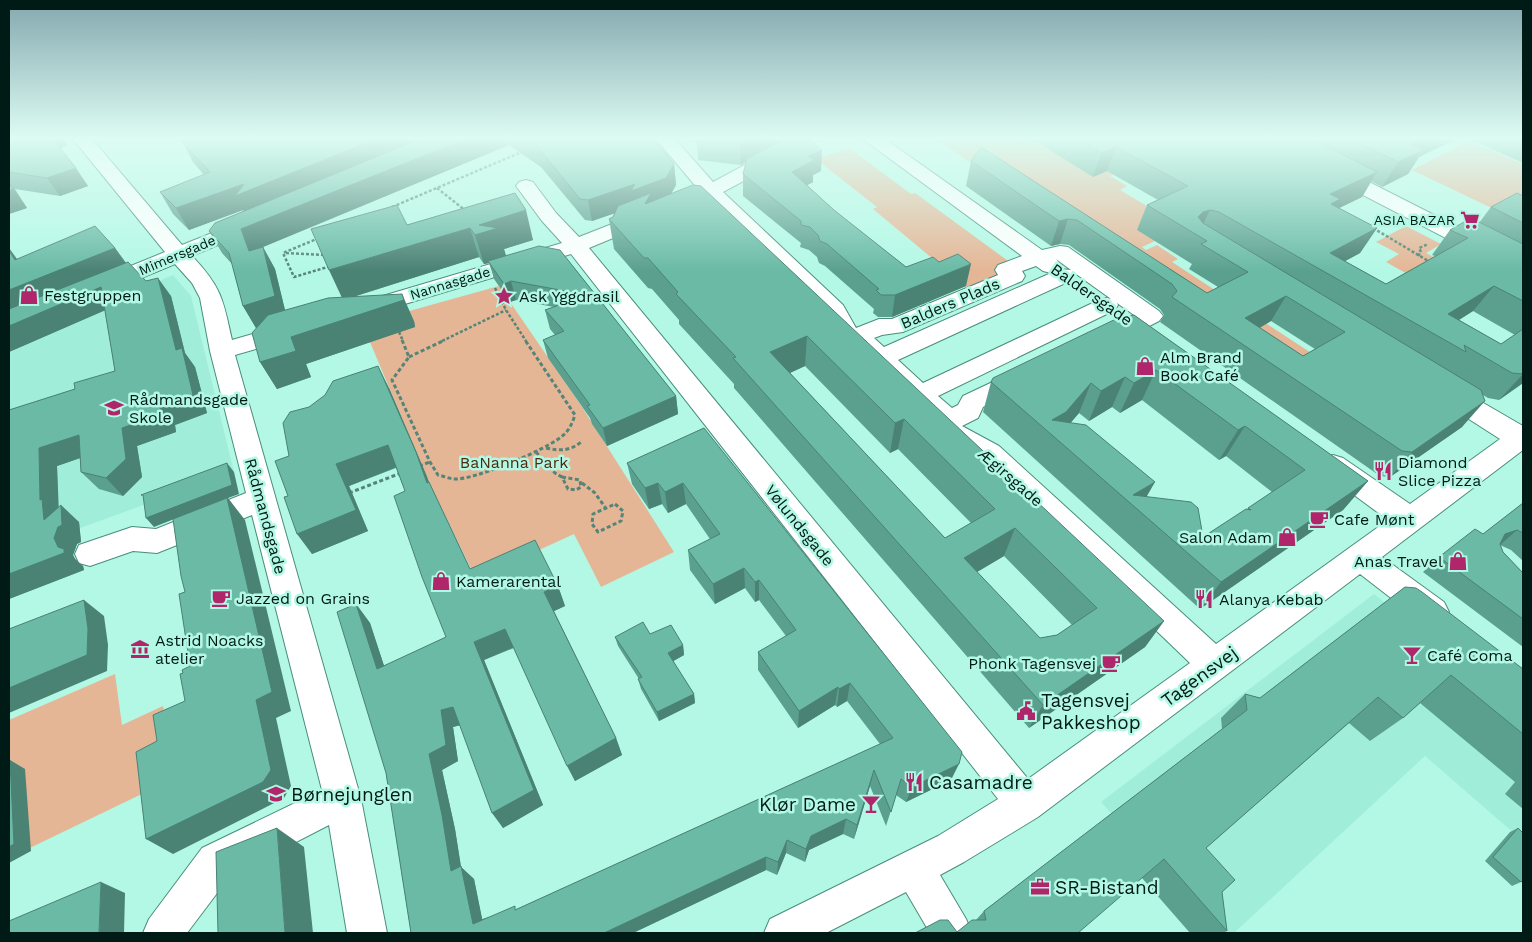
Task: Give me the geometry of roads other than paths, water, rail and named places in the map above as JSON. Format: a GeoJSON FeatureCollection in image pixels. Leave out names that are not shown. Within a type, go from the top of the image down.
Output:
{"type":"FeatureCollection","features":[{"type":"Feature","properties":{"kind":"street","name":"Rådmandsgade"},"geometry":{"type":"LineString","coordinates":[[119,183],[202,280],[211,298],[222,351],[343,799],[367,933]]}},
{"type":"Feature","properties":{"kind":"street","name":"Ægirsgade"},"geometry":{"type":"LineString","coordinates":[[703,183],[834,310],[847,334],[916,396],[946,430],[988,453],[1214,664]]}},
{"type":"Feature","properties":{"kind":"street","name":"Nannasgade"},"geometry":{"type":"LineString","coordinates":[[352,313],[576,246],[670,208],[725,183]]}},
{"type":"Feature","properties":{"kind":"street","name":"Baldersgade"},"geometry":{"type":"LineString","coordinates":[[934,183],[1158,341]]}},
{"type":"Feature","properties":{"kind":"street"},"geometry":{"type":"LineString","coordinates":[[1355,183],[1523,269]]}},
{"type":"Feature","properties":{"kind":"street","name":"Vølundsgade"},"geometry":{"type":"LineString","coordinates":[[526,186],[548,218],[576,246],[1025,804]]}},
{"type":"Feature","properties":{"kind":"street","name":"Mimersgade"},"geometry":{"type":"LineString","coordinates":[[81,296],[270,216]]}},
{"type":"Feature","properties":{"kind":"street","name":"Balders Plads"},"geometry":{"type":"LineString","coordinates":[[916,396],[949,421],[970,410],[972,402],[1104,337],[1112,338],[1118,332],[1151,316],[1060,252],[1038,257],[1006,270],[1014,276],[896,327],[879,327],[858,338],[877,359],[1064,275]]}},
{"type":"Feature","properties":{"kind":"street"},"geometry":{"type":"LineString","coordinates":[[916,396],[1108,305]]}},
{"type":"Feature","properties":{"kind":"street"},"geometry":{"type":"LineString","coordinates":[[222,351],[306,326]]}},
{"type":"Feature","properties":{"kind":"street","name":"Tagensvej"},"geometry":{"type":"LineString","coordinates":[[784,933],[914,869],[989,827],[1025,804],[1522,437],[1427,382]]}},
{"type":"Feature","properties":{"kind":"street"},"geometry":{"type":"LineString","coordinates":[[1312,450],[1409,520]]}},
{"type":"Feature","properties":{"kind":"street"},"geometry":{"type":"LineString","coordinates":[[90,554],[132,539],[157,541],[262,499]]}},
{"type":"Feature","properties":{"kind":"street"},"geometry":{"type":"LineString","coordinates":[[1360,557],[1453,628]]}},
{"type":"Feature","properties":{"kind":"street"},"geometry":{"type":"LineString","coordinates":[[164,933],[216,862],[343,799]]}},
{"type":"Feature","properties":{"kind":"street"},"geometry":{"type":"LineString","coordinates":[[914,869],[952,933]]}},
{"type":"Feature","properties":{"kind":"place","name":"ASIA BAZAR"},"geometry":{"type":"Point","coordinates":[1470,220]}},
{"type":"Feature","properties":{"kind":"place","name":"Festgruppen"},"geometry":{"type":"Point","coordinates":[29,295]}},
{"type":"Feature","properties":{"kind":"place","name":"Ask Yggdrasil"},"geometry":{"type":"Point","coordinates":[504,296]}},
{"type":"Feature","properties":{"kind":"place","name":"Alm Brand Book Café"},"geometry":{"type":"Point","coordinates":[1145,366]}},
{"type":"Feature","properties":{"kind":"place","name":"Rådmandsgade Skole"},"geometry":{"type":"Point","coordinates":[114,408]}},
{"type":"Feature","properties":{"kind":"place","name":"Diamond Slice Pizza"},"geometry":{"type":"Point","coordinates":[1383,471]}},
{"type":"Feature","properties":{"kind":"place","name":"Cafe Mønt"},"geometry":{"type":"Point","coordinates":[1319,519]}},
{"type":"Feature","properties":{"kind":"place","name":"Salon Adam"},"geometry":{"type":"Point","coordinates":[1287,537]}},
{"type":"Feature","properties":{"kind":"place","name":"Anas Travel"},"geometry":{"type":"Point","coordinates":[1458,561]}},
{"type":"Feature","properties":{"kind":"place","name":"Kamerarental"},"geometry":{"type":"Point","coordinates":[441,581]}},
{"type":"Feature","properties":{"kind":"place","name":"Jazzed on Grains"},"geometry":{"type":"Point","coordinates":[221,598]}},
{"type":"Feature","properties":{"kind":"place","name":"Alanya Kebab"},"geometry":{"type":"Point","coordinates":[1204,599]}},
{"type":"Feature","properties":{"kind":"place","name":"Astrid Noacks atelier"},"geometry":{"type":"Point","coordinates":[140,649]}},
{"type":"Feature","properties":{"kind":"place","name":"Café Coma"},"geometry":{"type":"Point","coordinates":[1412,655]}},
{"type":"Feature","properties":{"kind":"place","name":"Phonk Tagensvej"},"geometry":{"type":"Point","coordinates":[1111,663]}},
{"type":"Feature","properties":{"kind":"place","name":"Tagensvej Pakkeshop"},"geometry":{"type":"Point","coordinates":[1026,711]}},
{"type":"Feature","properties":{"kind":"place","name":"Casamadre"},"geometry":{"type":"Point","coordinates":[914,782]}},
{"type":"Feature","properties":{"kind":"place","name":"Børnejunglen"},"geometry":{"type":"Point","coordinates":[276,794]}},
{"type":"Feature","properties":{"kind":"place","name":"Klør Dame"},"geometry":{"type":"Point","coordinates":[871,804]}},
{"type":"Feature","properties":{"kind":"place","name":"SR-Bistand"},"geometry":{"type":"Point","coordinates":[1040,887]}},
{"type":"Feature","properties":{"kind":"park label","name":"BaNanna Park"},"geometry":{"type":"Point","coordinates":[514,462]}}]}
